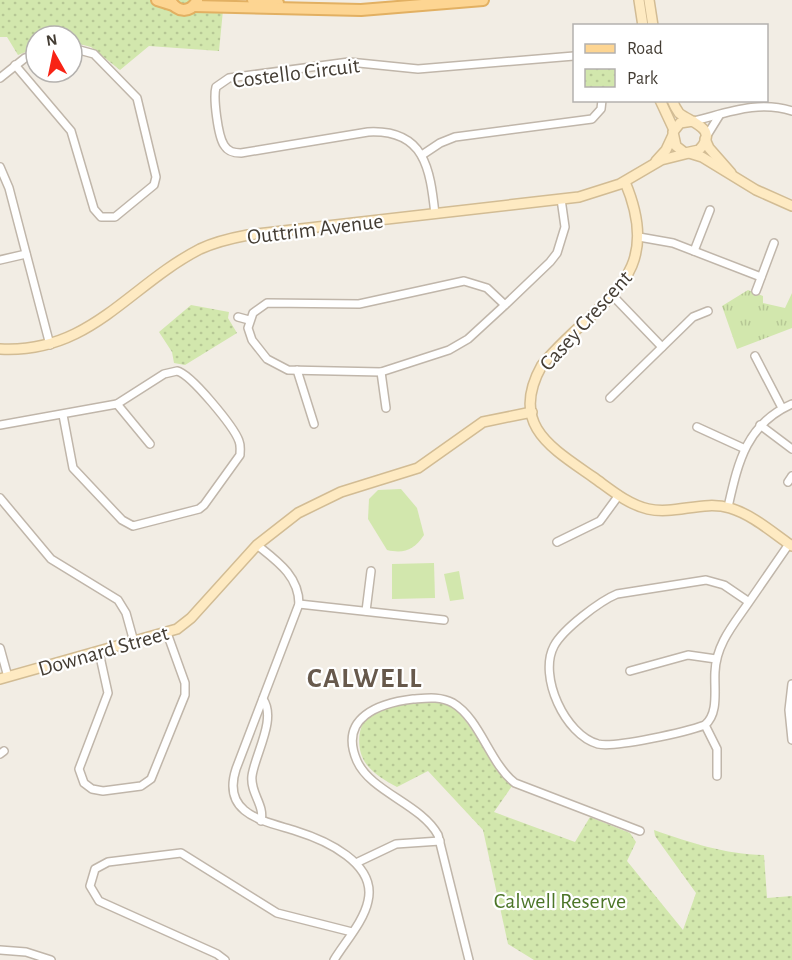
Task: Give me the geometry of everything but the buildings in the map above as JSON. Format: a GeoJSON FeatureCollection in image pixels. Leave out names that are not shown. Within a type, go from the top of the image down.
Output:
{"type":"FeatureCollection","features":[{"type":"Feature","properties":{"kind":"main road"},"geometry":{"type":"LineString","coordinates":[[157,0],[172,3],[185,10],[196,3],[308,9],[401,9],[483,0]]}},
{"type":"Feature","properties":{"kind":"main road"},"geometry":{"type":"LineString","coordinates":[[253,0],[308,9]]}},
{"type":"Feature","properties":{"kind":"street"},"geometry":{"type":"LineString","coordinates":[[639,0],[643,24]]}},
{"type":"Feature","properties":{"kind":"street"},"geometry":{"type":"LineString","coordinates":[[649,0],[653,24]]}},
{"type":"Feature","properties":{"kind":"street"},"geometry":{"type":"LineString","coordinates":[[31,84],[71,131],[94,209],[101,217],[115,218],[154,185],[156,177],[141,107],[134,94],[94,54],[84,49]]}},
{"type":"Feature","properties":{"kind":"street","name":"Costello Circuit"},"geometry":{"type":"LineString","coordinates":[[435,214],[431,174],[422,155],[401,136],[379,131],[241,153],[232,152],[222,142],[215,90],[219,83],[229,78],[349,62],[418,69],[573,56]]}},
{"type":"Feature","properties":{"kind":"street"},"geometry":{"type":"LineString","coordinates":[[0,78],[24,60]]}},
{"type":"Feature","properties":{"kind":"street"},"geometry":{"type":"LineString","coordinates":[[15,65],[24,76]]}},
{"type":"Feature","properties":{"kind":"street"},"geometry":{"type":"LineString","coordinates":[[422,155],[440,142],[455,137],[592,119],[601,109],[602,102]]}},
{"type":"Feature","properties":{"kind":"street"},"geometry":{"type":"LineString","coordinates":[[661,102],[676,146],[702,157],[756,190],[792,206]]}},
{"type":"Feature","properties":{"kind":"street"},"geometry":{"type":"LineString","coordinates":[[673,102],[678,111],[703,127],[710,149],[734,176]]}},
{"type":"Feature","properties":{"kind":"street"},"geometry":{"type":"LineString","coordinates":[[673,133],[683,121],[694,121],[748,107],[770,106],[792,111]]}},
{"type":"Feature","properties":{"kind":"street"},"geometry":{"type":"LineString","coordinates":[[689,153],[699,150],[712,125],[721,115]]}},
{"type":"Feature","properties":{"kind":"street","name":"Outtrim Avenue"},"geometry":{"type":"LineString","coordinates":[[652,165],[666,150],[673,133]]}},
{"type":"Feature","properties":{"kind":"street","name":"Outtrim Avenue"},"geometry":{"type":"LineString","coordinates":[[0,349],[26,349],[50,345],[94,326],[184,258],[220,242],[259,234],[589,195],[622,183],[652,165],[689,153]]}},
{"type":"Feature","properties":{"kind":"street"},"geometry":{"type":"LineString","coordinates":[[0,167],[9,188],[50,345]]}},
{"type":"Feature","properties":{"kind":"street","name":"Casey Crescent"},"geometry":{"type":"LineString","coordinates":[[531,412],[532,387],[542,365],[612,295],[632,270],[639,237],[632,203],[622,183]]}},
{"type":"Feature","properties":{"kind":"street"},"geometry":{"type":"LineString","coordinates":[[505,305],[487,288],[464,281],[359,304],[267,303],[255,310],[249,320],[252,340],[267,359],[283,369],[381,372],[459,346],[505,305],[549,262],[560,248],[565,226],[561,199]]}},
{"type":"Feature","properties":{"kind":"street"},"geometry":{"type":"LineString","coordinates":[[693,251],[710,210]]}},
{"type":"Feature","properties":{"kind":"street"},"geometry":{"type":"LineString","coordinates":[[639,237],[664,241],[761,278]]}},
{"type":"Feature","properties":{"kind":"street"},"geometry":{"type":"LineString","coordinates":[[756,291],[774,243]]}},
{"type":"Feature","properties":{"kind":"street"},"geometry":{"type":"LineString","coordinates":[[0,260],[26,254]]}},
{"type":"Feature","properties":{"kind":"street"},"geometry":{"type":"LineString","coordinates":[[612,295],[662,347]]}},
{"type":"Feature","properties":{"kind":"street"},"geometry":{"type":"LineString","coordinates":[[610,398],[693,317],[708,311]]}},
{"type":"Feature","properties":{"kind":"street"},"geometry":{"type":"LineString","coordinates":[[238,317],[249,320]]}},
{"type":"Feature","properties":{"kind":"street"},"geometry":{"type":"LineString","coordinates":[[0,349],[0,358]]}},
{"type":"Feature","properties":{"kind":"street"},"geometry":{"type":"LineString","coordinates":[[754,356],[782,408]]}},
{"type":"Feature","properties":{"kind":"street"},"geometry":{"type":"LineString","coordinates":[[297,370],[314,424]]}},
{"type":"Feature","properties":{"kind":"street"},"geometry":{"type":"LineString","coordinates":[[0,425],[117,404],[170,371],[180,371],[192,379],[236,435],[241,448],[237,461],[204,505],[143,526],[127,524],[73,468],[63,415]]}},
{"type":"Feature","properties":{"kind":"street"},"geometry":{"type":"LineString","coordinates":[[381,372],[386,408]]}},
{"type":"Feature","properties":{"kind":"street"},"geometry":{"type":"LineString","coordinates":[[117,404],[150,444]]}},
{"type":"Feature","properties":{"kind":"street"},"geometry":{"type":"LineString","coordinates":[[728,507],[743,448],[760,425],[782,408],[792,404]]}},
{"type":"Feature","properties":{"kind":"street"},"geometry":{"type":"LineString","coordinates":[[531,412],[539,433],[552,449],[635,505],[653,510],[712,505],[728,507],[744,514],[791,545],[723,639],[716,659],[714,713],[705,725],[614,745],[586,739],[573,729],[563,715],[550,674],[551,654],[565,633],[606,600],[617,594],[706,580],[724,585],[749,602]]}},
{"type":"Feature","properties":{"kind":"street","name":"Downard Street"},"geometry":{"type":"LineString","coordinates":[[4,678],[167,633],[191,618],[257,545],[292,518],[322,501],[418,468],[483,422],[531,412]]}},
{"type":"Feature","properties":{"kind":"street"},"geometry":{"type":"LineString","coordinates":[[760,425],[792,449]]}},
{"type":"Feature","properties":{"kind":"street"},"geometry":{"type":"LineString","coordinates":[[697,427],[743,448]]}},
{"type":"Feature","properties":{"kind":"street"},"geometry":{"type":"LineString","coordinates":[[557,542],[600,521],[619,495]]}},
{"type":"Feature","properties":{"kind":"street"},"geometry":{"type":"LineString","coordinates":[[0,498],[51,560],[118,600],[126,613],[134,642]]}},
{"type":"Feature","properties":{"kind":"street"},"geometry":{"type":"LineString","coordinates":[[257,545],[292,577],[298,590],[299,604],[236,770],[233,784],[241,807],[261,821],[310,836],[356,863],[366,874],[370,893],[366,908],[334,960]]}},
{"type":"Feature","properties":{"kind":"street"},"geometry":{"type":"LineString","coordinates":[[366,611],[371,571]]}},
{"type":"Feature","properties":{"kind":"street"},"geometry":{"type":"LineString","coordinates":[[299,604],[444,620]]}},
{"type":"Feature","properties":{"kind":"street"},"geometry":{"type":"LineString","coordinates":[[99,652],[108,693],[81,762],[80,776],[86,786],[96,790],[141,786],[153,776],[185,695],[185,683],[167,633]]}},
{"type":"Feature","properties":{"kind":"street"},"geometry":{"type":"LineString","coordinates":[[0,648],[4,678]]}},
{"type":"Feature","properties":{"kind":"street"},"geometry":{"type":"LineString","coordinates":[[630,671],[688,655],[716,659]]}},
{"type":"Feature","properties":{"kind":"street"},"geometry":{"type":"LineString","coordinates":[[792,684],[789,710],[792,740]]}},
{"type":"Feature","properties":{"kind":"street"},"geometry":{"type":"LineString","coordinates":[[469,960],[440,841],[430,823],[370,777],[357,761],[354,745],[356,730],[364,716],[376,706],[391,701],[432,697],[452,702],[463,712],[504,772],[515,783],[640,831]]}},
{"type":"Feature","properties":{"kind":"street"},"geometry":{"type":"LineString","coordinates":[[261,821],[262,810],[254,796],[252,782],[268,713],[263,699]]}},
{"type":"Feature","properties":{"kind":"street"},"geometry":{"type":"LineString","coordinates":[[705,725],[717,749],[717,776]]}},
{"type":"Feature","properties":{"kind":"street"},"geometry":{"type":"LineString","coordinates":[[356,863],[396,844],[440,841]]}},
{"type":"Feature","properties":{"kind":"street"},"geometry":{"type":"LineString","coordinates":[[225,960],[217,954],[99,901],[90,885],[95,869],[108,862],[178,852],[277,913],[352,932]]}},
{"type":"Feature","properties":{"kind":"street"},"geometry":{"type":"LineString","coordinates":[[0,950],[26,952],[51,960]]}},
{"type":"Feature","properties":{"kind":"green space"},"geometry":{"type":"Polygon","coordinates":[[[0,0],[224,0],[219,51],[149,46],[120,70],[91,47],[84,45],[84,24],[24,24],[24,53],[18,55],[7,37],[0,37],[0,0]]]}},
{"type":"Feature","properties":{"kind":"green space"},"geometry":{"type":"Polygon","coordinates":[[[748,290],[763,296],[763,303],[785,308],[792,293],[792,328],[737,349],[722,306],[748,290]]]}},
{"type":"Feature","properties":{"kind":"green space"},"geometry":{"type":"Polygon","coordinates":[[[191,305],[229,312],[228,318],[237,333],[185,365],[174,363],[172,352],[159,332],[191,305]]]}},
{"type":"Feature","properties":{"kind":"green space"},"geometry":{"type":"Polygon","coordinates":[[[401,489],[417,508],[424,535],[408,550],[387,550],[368,519],[369,499],[378,490],[401,489]]]}},
{"type":"Feature","properties":{"kind":"green space"},"geometry":{"type":"Polygon","coordinates":[[[434,563],[435,598],[392,599],[392,564],[434,563]]]}},
{"type":"Feature","properties":{"kind":"green space"},"geometry":{"type":"Polygon","coordinates":[[[459,571],[464,599],[450,601],[444,574],[459,571]]]}},
{"type":"Feature","properties":{"kind":"green space","name":"Calwell Reserve"},"geometry":{"type":"Polygon","coordinates":[[[437,699],[457,709],[512,786],[494,812],[575,842],[590,817],[630,833],[636,842],[627,861],[683,930],[696,893],[655,836],[654,830],[721,850],[764,855],[767,898],[792,896],[792,960],[534,960],[508,944],[483,830],[428,771],[397,787],[370,769],[360,751],[362,726],[370,713],[377,708],[398,702],[437,699]]]}},
{"type":"Feature","properties":{"kind":"district","name":"CALWELL"},"geometry":{"type":"Point","coordinates":[365,677]}}]}
